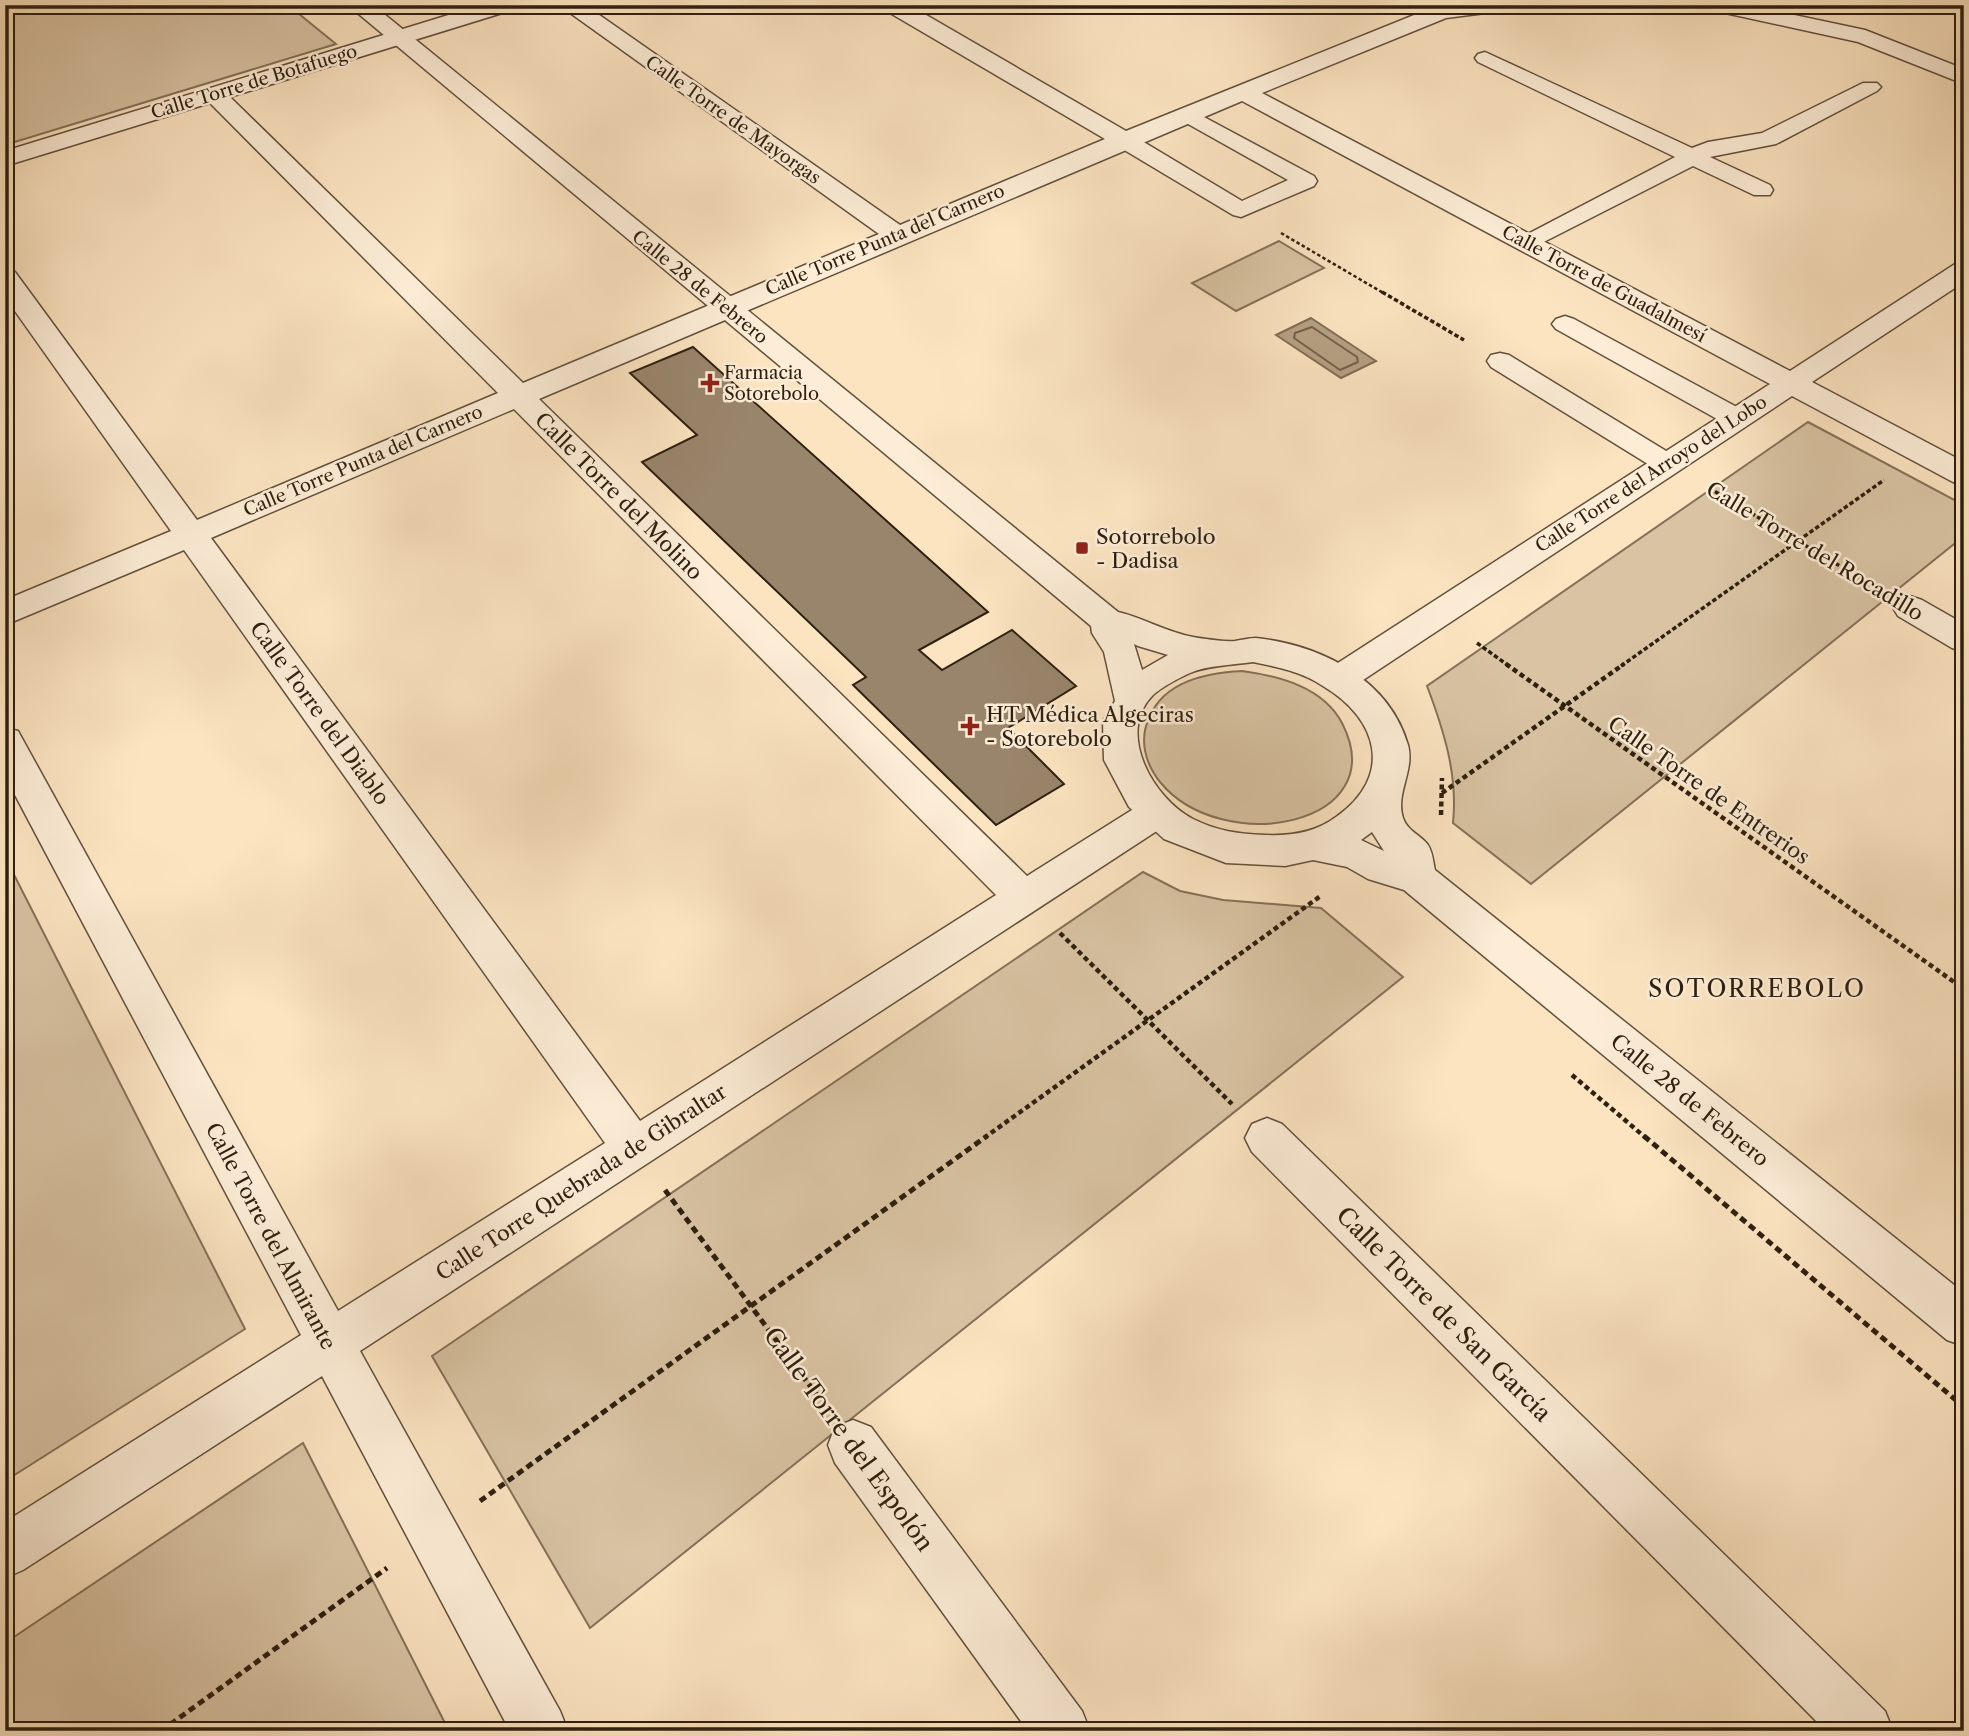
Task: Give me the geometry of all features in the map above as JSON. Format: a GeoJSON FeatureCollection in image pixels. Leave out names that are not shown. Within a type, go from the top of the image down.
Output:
{"type":"FeatureCollection","features":[{"type":"Feature","properties":{"kind":"street","name":"Calle 28 de Febrero"},"geometry":{"type":"LineString","coordinates":[[359,5],[1107,621],[1133,627],[1150,638],[1164,642],[1194,649],[1223,651]]}},
{"type":"Feature","properties":{"kind":"street","name":"Calle Torre de Botafuego"},"geometry":{"type":"LineString","coordinates":[[5,159],[504,5]]}},
{"type":"Feature","properties":{"kind":"street","name":"Calle Torre de Mayorgas"},"geometry":{"type":"LineString","coordinates":[[570,5],[897,235]]}},
{"type":"Feature","properties":{"kind":"street"},"geometry":{"type":"LineString","coordinates":[[893,5],[1125,141]]}},
{"type":"Feature","properties":{"kind":"street","name":"Calle Torre Punta del Carnero"},"geometry":{"type":"LineString","coordinates":[[5,613],[897,235],[1442,12],[1501,5]]}},
{"type":"Feature","properties":{"kind":"street"},"geometry":{"type":"LineString","coordinates":[[1716,5],[1866,37],[1964,77]]}},
{"type":"Feature","properties":{"kind":"street","name":"Calle Torre de Guadalmesí"},"geometry":{"type":"LineString","coordinates":[[1245,93],[1964,475]]}},
{"type":"Feature","properties":{"kind":"street","name":"Calle Torre del Molino"},"geometry":{"type":"LineString","coordinates":[[214,94],[1024,898]]}},
{"type":"Feature","properties":{"kind":"street","name":"Calle Torre del Arroyo del Lobo"},"geometry":{"type":"LineString","coordinates":[[1339,679],[1964,270]]}},
{"type":"Feature","properties":{"kind":"street","name":"Calle Torre del Diablo"},"geometry":{"type":"LineString","coordinates":[[5,278],[634,1148]]}},
{"type":"Feature","properties":{"kind":"street","name":"Calle Torre del Rocadillo"},"geometry":{"type":"LineString","coordinates":[[1910,608],[1964,640]]}},
{"type":"Feature","properties":{"kind":"street","name":"Calle 28 de Febrero"},"geometry":{"type":"LineString","coordinates":[[1107,621],[1109,633],[1121,651],[1130,699]]}},
{"type":"Feature","properties":{"kind":"street"},"geometry":{"type":"LineString","coordinates":[[1253,650],[1284,655],[1313,665],[1339,679],[1359,694],[1375,713],[1391,754],[1390,775],[1383,796],[1367,817],[1344,834],[1316,846],[1283,852],[1248,851],[1213,844],[1183,831],[1156,813],[1136,792],[1124,768],[1119,744],[1121,720],[1130,699],[1147,680],[1168,666],[1194,656],[1253,650]]}},
{"type":"Feature","properties":{"kind":"street","name":"Calle Torre del Almirante"},"geometry":{"type":"LineString","coordinates":[[5,741],[540,1731]]}},
{"type":"Feature","properties":{"kind":"street","name":"Calle 28 de Febrero"},"geometry":{"type":"LineString","coordinates":[[1383,796],[1381,810],[1386,826],[1396,841],[1413,854],[1417,878]]}},
{"type":"Feature","properties":{"kind":"street","name":"Calle Torre Quebrada de Gibraltar"},"geometry":{"type":"LineString","coordinates":[[5,1552],[1156,813]]}},
{"type":"Feature","properties":{"kind":"street","name":"Calle 28 de Febrero"},"geometry":{"type":"LineString","coordinates":[[1316,846],[1355,853],[1382,868],[1417,878],[1964,1322]]}},
{"type":"Feature","properties":{"kind":"street","name":"Calle Torre de San García"},"geometry":{"type":"LineString","coordinates":[[1267,1138],[1865,1731]]}},
{"type":"Feature","properties":{"kind":"street","name":"Calle Torre del Espolón"},"geometry":{"type":"LineString","coordinates":[[853,1445],[1062,1731]]}},
{"type":"Feature","properties":{"kind":"lane"},"geometry":{"type":"LineString","coordinates":[[1485,58],[1762,190]]}},
{"type":"Feature","properties":{"kind":"lane"},"geometry":{"type":"LineString","coordinates":[[1528,243],[1708,149],[1768,139],[1870,87]]}},
{"type":"Feature","properties":{"kind":"lane"},"geometry":{"type":"LineString","coordinates":[[1125,141],[1241,210],[1306,181],[1189,115]]}},
{"type":"Feature","properties":{"kind":"lane"},"geometry":{"type":"LineString","coordinates":[[1565,324],[1735,418]]}},
{"type":"Feature","properties":{"kind":"lane"},"geometry":{"type":"LineString","coordinates":[[1500,361],[1667,463]]}},
{"type":"Feature","properties":{"kind":"path"},"geometry":{"type":"LineString","coordinates":[[1241,210],[1500,361]]}},
{"type":"Feature","properties":{"kind":"path"},"geometry":{"type":"LineString","coordinates":[[1442,793],[1922,453]]}},
{"type":"Feature","properties":{"kind":"path","name":"Calle Torre del Rocadillo"},"geometry":{"type":"LineString","coordinates":[[1667,463],[1910,608]]}},
{"type":"Feature","properties":{"kind":"path","name":"Calle Torre de Entrerios"},"geometry":{"type":"LineString","coordinates":[[1438,614],[1964,989]]}},
{"type":"Feature","properties":{"kind":"path"},"geometry":{"type":"LineString","coordinates":[[161,1731],[1327,891]]}},
{"type":"Feature","properties":{"kind":"path"},"geometry":{"type":"LineString","coordinates":[[1024,898],[1267,1138]]}},
{"type":"Feature","properties":{"kind":"path","name":"Calle Torre del Espolón"},"geometry":{"type":"LineString","coordinates":[[634,1148],[853,1445]]}},
{"type":"Feature","properties":{"kind":"shaded area"},"geometry":{"type":"Polygon","coordinates":[[[5,5],[288,5],[336,44],[5,145],[5,5]]]}},
{"type":"Feature","properties":{"kind":"shaded area"},"geometry":{"type":"Polygon","coordinates":[[[1279,241],[1324,268],[1236,311],[1192,283],[1279,241]]]}},
{"type":"Feature","properties":{"kind":"shaded area"},"geometry":{"type":"Polygon","coordinates":[[[1808,422],[1964,505],[1964,536],[1531,884],[1453,823],[1453,788],[1448,753],[1427,686],[1808,422]]]}},
{"type":"Feature","properties":{"kind":"shaded area"},"geometry":{"type":"Polygon","coordinates":[[[1242,671],[1299,685],[1324,700],[1342,723],[1352,758],[1345,786],[1324,807],[1294,820],[1259,824],[1222,819],[1188,806],[1155,775],[1147,759],[1144,735],[1156,705],[1165,695],[1188,681],[1214,674],[1242,671]]]}},
{"type":"Feature","properties":{"kind":"shaded area"},"geometry":{"type":"Polygon","coordinates":[[[5,857],[245,1329],[5,1481],[5,857]]]}},
{"type":"Feature","properties":{"kind":"shaded area"},"geometry":{"type":"Polygon","coordinates":[[[1143,872],[1180,891],[1223,900],[1321,908],[1403,977],[590,1628],[432,1356],[1143,872]]]}},
{"type":"Feature","properties":{"kind":"shaded area"},"geometry":{"type":"Polygon","coordinates":[[[303,1443],[449,1731],[5,1731],[5,1643],[303,1443]]]}},
{"type":"Feature","properties":{"kind":"water"},"geometry":{"type":"Polygon","coordinates":[[[1311,318],[1376,361],[1341,378],[1276,335],[1311,318]]]}},
{"type":"Feature","properties":{"kind":"building"},"geometry":{"type":"Polygon","coordinates":[[[693,347],[988,612],[919,650],[942,670],[1012,630],[1076,686],[1008,728],[1064,784],[996,825],[853,685],[866,677],[642,462],[697,435],[630,373],[693,347]]]}},
{"type":"Feature","properties":{"kind":"place","name":"Farmacia Sotorebolo"},"geometry":{"type":"Point","coordinates":[710,383]}},
{"type":"Feature","properties":{"kind":"place","name":"Sotorrebolo - Dadisa"},"geometry":{"type":"Point","coordinates":[1082,548]}},
{"type":"Feature","properties":{"kind":"place","name":"HT Médica Algeciras - Sotorebolo"},"geometry":{"type":"Point","coordinates":[970,726]}},
{"type":"Feature","properties":{"kind":"district","name":"SOTORREBOLO"},"geometry":{"type":"Point","coordinates":[1757,988]}}]}
